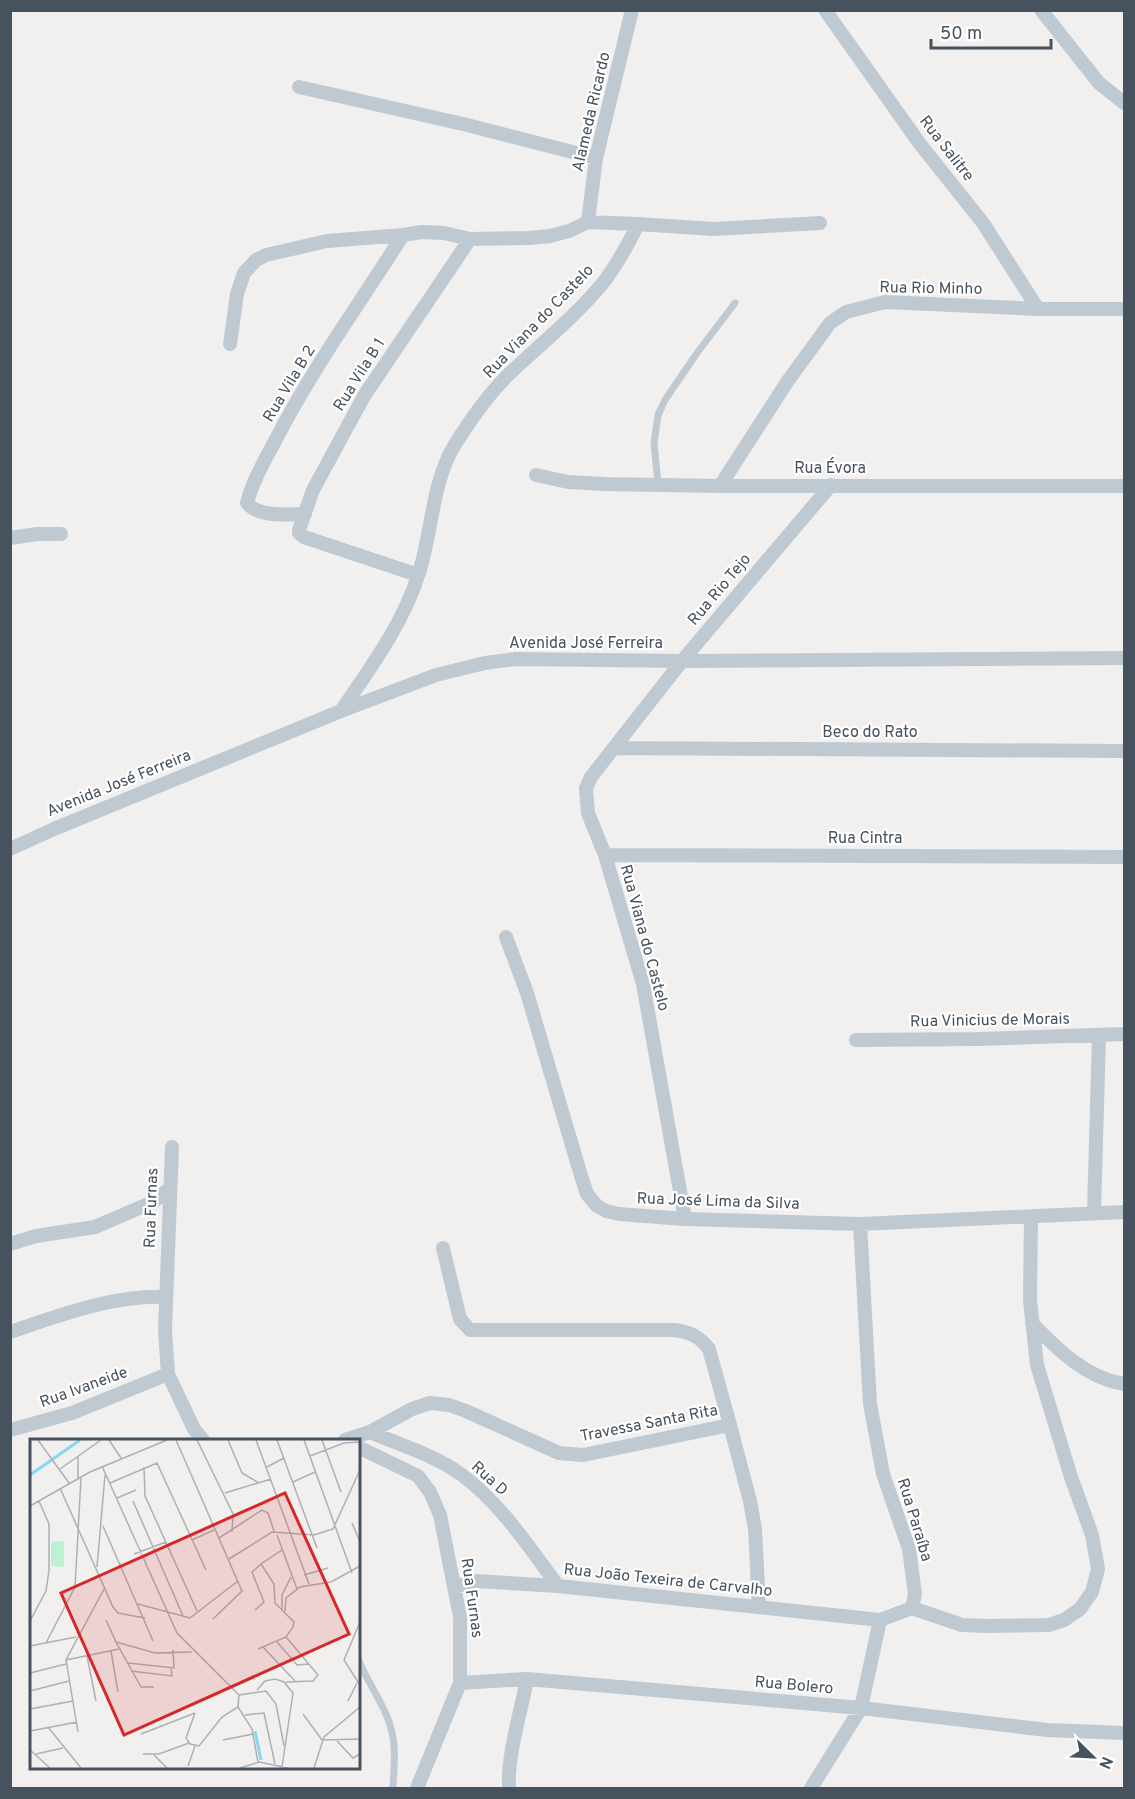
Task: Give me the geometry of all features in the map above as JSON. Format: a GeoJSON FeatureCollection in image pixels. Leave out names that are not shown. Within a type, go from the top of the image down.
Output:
{"type":"FeatureCollection","features":[{"type":"Feature","properties":{"kind":"street","name":"Alameda Ricardo"},"geometry":{"type":"LineString","coordinates":[[588,222],[596,158],[632,10]]}},
{"type":"Feature","properties":{"kind":"street","name":"Rua Salitre"},"geometry":{"type":"LineString","coordinates":[[825,10],[920,144],[983,223],[1038,309]]}},
{"type":"Feature","properties":{"kind":"street"},"geometry":{"type":"LineString","coordinates":[[1041,10],[1100,82],[1125,103]]}},
{"type":"Feature","properties":{"kind":"street"},"geometry":{"type":"LineString","coordinates":[[299,87],[463,124],[596,158]]}},
{"type":"Feature","properties":{"kind":"street"},"geometry":{"type":"LineString","coordinates":[[230,344],[237,294],[244,273],[256,260],[266,255],[327,241],[422,232],[470,238],[550,236],[569,231],[588,222],[713,229],[820,223]]}},
{"type":"Feature","properties":{"kind":"street","name":"Rua Viana do Castelo"},"geometry":{"type":"LineString","coordinates":[[341,711],[389,639],[410,597],[418,575],[439,485],[452,449],[473,417],[504,379],[605,280],[624,253],[638,224]]}},
{"type":"Feature","properties":{"kind":"street","name":"Rua Vila B 2"},"geometry":{"type":"LineString","coordinates":[[304,514],[278,514],[256,510],[248,503],[249,498],[260,471],[295,403],[403,235]]}},
{"type":"Feature","properties":{"kind":"street","name":"Rua Vila B 1"},"geometry":{"type":"LineString","coordinates":[[418,575],[304,537],[299,533],[313,489],[364,396],[470,238]]}},
{"type":"Feature","properties":{"kind":"street","name":"Rua Rio Minho"},"geometry":{"type":"LineString","coordinates":[[720,486],[787,382],[830,323],[846,312],[885,302],[1038,309],[1125,309]]}},
{"type":"Feature","properties":{"kind":"street","name":"Rua Évora"},"geometry":{"type":"LineString","coordinates":[[536,475],[568,482],[720,486],[1125,486]]}},
{"type":"Feature","properties":{"kind":"street","name":"Rua Rio Tejo"},"geometry":{"type":"LineString","coordinates":[[615,748],[682,661],[831,485]]}},
{"type":"Feature","properties":{"kind":"street"},"geometry":{"type":"LineString","coordinates":[[10,538],[36,534],[61,534]]}},
{"type":"Feature","properties":{"kind":"street","name":"Avenida José Ferreira"},"geometry":{"type":"LineString","coordinates":[[10,849],[65,824],[341,711],[436,675],[485,663],[516,658],[682,661],[1125,658]]}},
{"type":"Feature","properties":{"kind":"street","name":"Rua Viana do Castelo"},"geometry":{"type":"LineString","coordinates":[[615,748],[591,777],[586,788],[588,813],[605,855],[643,984],[685,1219]]}},
{"type":"Feature","properties":{"kind":"street","name":"Beco do Rato"},"geometry":{"type":"LineString","coordinates":[[615,748],[1125,751]]}},
{"type":"Feature","properties":{"kind":"street","name":"Rua Cintra"},"geometry":{"type":"LineString","coordinates":[[605,855],[1125,856]]}},
{"type":"Feature","properties":{"kind":"street","name":"Rua José Lima da Silva"},"geometry":{"type":"LineString","coordinates":[[506,938],[527,993],[587,1194],[597,1206],[606,1211],[685,1219],[860,1224],[1125,1212]]}},
{"type":"Feature","properties":{"kind":"street"},"geometry":{"type":"LineString","coordinates":[[1094,1212],[1099,1035]]}},
{"type":"Feature","properties":{"kind":"street","name":"Rua Vinicius de Morais"},"geometry":{"type":"LineString","coordinates":[[856,1040],[1125,1035]]}},
{"type":"Feature","properties":{"kind":"street","name":"Rua Furnas"},"geometry":{"type":"LineString","coordinates":[[171,1147],[165,1330],[168,1374],[194,1429],[202,1439]]}},
{"type":"Feature","properties":{"kind":"street"},"geometry":{"type":"LineString","coordinates":[[10,1244],[36,1236],[95,1227],[153,1202],[169,1189]]}},
{"type":"Feature","properties":{"kind":"street"},"geometry":{"type":"LineString","coordinates":[[811,1788],[861,1708],[880,1620],[912,1608],[962,1624],[1049,1625],[1064,1620],[1080,1609],[1092,1592],[1098,1569],[1092,1535],[1071,1477],[1037,1365],[1029,1279],[1031,1218]]}},
{"type":"Feature","properties":{"kind":"street","name":"Rua Paraíba"},"geometry":{"type":"LineString","coordinates":[[860,1224],[870,1404],[883,1474],[909,1549],[915,1594],[912,1608]]}},
{"type":"Feature","properties":{"kind":"street"},"geometry":{"type":"LineString","coordinates":[[443,1248],[460,1318],[470,1330],[674,1330],[689,1332],[702,1339],[709,1348],[730,1425]]}},
{"type":"Feature","properties":{"kind":"street"},"geometry":{"type":"LineString","coordinates":[[10,1332],[57,1317],[141,1296],[166,1297]]}},
{"type":"Feature","properties":{"kind":"street"},"geometry":{"type":"LineString","coordinates":[[1032,1323],[1065,1357],[1093,1373],[1125,1384]]}},
{"type":"Feature","properties":{"kind":"street","name":"Rua Ivaneide"},"geometry":{"type":"LineString","coordinates":[[10,1430],[72,1413],[168,1374]]}},
{"type":"Feature","properties":{"kind":"street","name":"Travessa Santa Rita"},"geometry":{"type":"LineString","coordinates":[[370,1432],[412,1409],[430,1403],[449,1405],[466,1411],[532,1442],[567,1454],[583,1455],[730,1425],[750,1501],[759,1606]]}},
{"type":"Feature","properties":{"kind":"street"},"geometry":{"type":"LineString","coordinates":[[348,1439],[370,1432]]}},
{"type":"Feature","properties":{"kind":"street","name":"Rua D"},"geometry":{"type":"LineString","coordinates":[[370,1432],[432,1458],[461,1474],[507,1518],[558,1586]]}},
{"type":"Feature","properties":{"kind":"street","name":"Rua Furnas"},"geometry":{"type":"LineString","coordinates":[[360,1449],[418,1476],[430,1492],[440,1515],[460,1617],[460,1683],[417,1788]]}},
{"type":"Feature","properties":{"kind":"street","name":"Rua João Texeira de Carvalho"},"geometry":{"type":"LineString","coordinates":[[454,1587],[476,1581],[558,1586],[880,1620]]}},
{"type":"Feature","properties":{"kind":"street"},"geometry":{"type":"LineString","coordinates":[[511,1785],[527,1679]]}},
{"type":"Feature","properties":{"kind":"street","name":"Rua Bolero"},"geometry":{"type":"LineString","coordinates":[[460,1683],[527,1679],[861,1708],[1047,1730],[1125,1733]]}},
{"type":"Feature","properties":{"kind":"lane"},"geometry":{"type":"LineString","coordinates":[[658,484],[654,443],[658,415],[665,400],[697,353],[735,303]]}},
{"type":"Feature","properties":{"kind":"lane"},"geometry":{"type":"LineString","coordinates":[[360,1663],[390,1723],[394,1744],[393,1788]]}}]}
